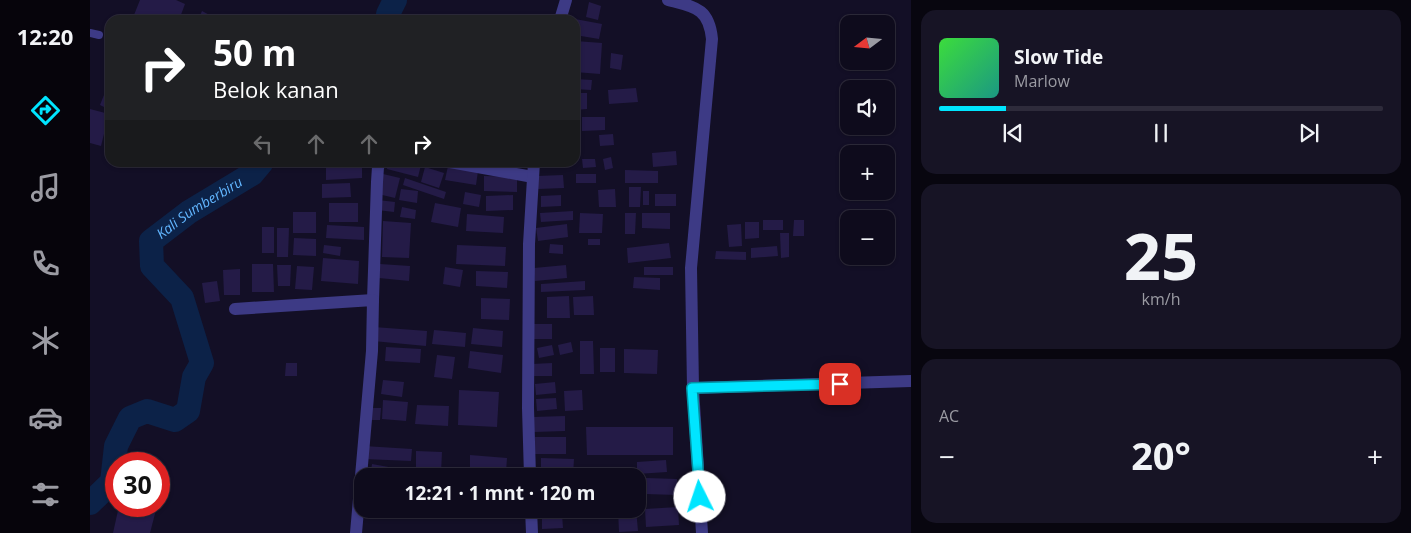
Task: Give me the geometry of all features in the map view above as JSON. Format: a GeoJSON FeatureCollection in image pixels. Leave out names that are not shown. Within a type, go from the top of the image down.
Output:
{"type":"FeatureCollection","features":[{"type":"Feature","properties":{"kind":"street"},"geometry":{"type":"LineString","coordinates":[[562,15],[566,0]]}},
{"type":"Feature","properties":{"kind":"street"},"geometry":{"type":"LineString","coordinates":[[668,0],[692,6],[704,13],[709,20],[712,39],[691,268],[692,388],[702,533]]}},
{"type":"Feature","properties":{"kind":"street"},"geometry":{"type":"LineString","coordinates":[[356,533],[372,351],[378,167]]}},
{"type":"Feature","properties":{"kind":"street"},"geometry":{"type":"LineString","coordinates":[[478,167],[533,177]]}},
{"type":"Feature","properties":{"kind":"street"},"geometry":{"type":"LineString","coordinates":[[530,468],[528,408],[529,244],[534,167]]}},
{"type":"Feature","properties":{"kind":"street"},"geometry":{"type":"LineString","coordinates":[[235,309],[373,300]]}},
{"type":"Feature","properties":{"kind":"street"},"geometry":{"type":"LineString","coordinates":[[692,388],[911,381]]}},
{"type":"Feature","properties":{"kind":"street"},"geometry":{"type":"LineString","coordinates":[[532,518],[532,533]]}},
{"type":"Feature","properties":{"kind":"lane"},"geometry":{"type":"LineString","coordinates":[[90,33],[99,35]]}},
{"type":"Feature","properties":{"kind":"building"},"geometry":{"type":"Polygon","coordinates":[[[140,0],[176,0],[185,4],[181,15],[134,15],[140,0]]]}},
{"type":"Feature","properties":{"kind":"building"},"geometry":{"type":"Polygon","coordinates":[[[589,2],[601,6],[598,20],[586,17],[589,2]]]}},
{"type":"Feature","properties":{"kind":"building"},"geometry":{"type":"Polygon","coordinates":[[[202,11],[209,15],[200,15],[202,11]]]}},
{"type":"Feature","properties":{"kind":"building"},"geometry":{"type":"Polygon","coordinates":[[[580,20],[602,24],[599,39],[580,36],[580,20]]]}},
{"type":"Feature","properties":{"kind":"building"},"geometry":{"type":"Polygon","coordinates":[[[580,41],[602,43],[600,74],[580,72],[580,41]]]}},
{"type":"Feature","properties":{"kind":"building"},"geometry":{"type":"Polygon","coordinates":[[[611,53],[623,55],[621,70],[610,68],[611,53]]]}},
{"type":"Feature","properties":{"kind":"building"},"geometry":{"type":"Polygon","coordinates":[[[580,79],[592,80],[591,90],[580,89],[580,79]]]}},
{"type":"Feature","properties":{"kind":"building"},"geometry":{"type":"Polygon","coordinates":[[[636,88],[638,102],[609,104],[608,90],[636,88]]]}},
{"type":"Feature","properties":{"kind":"building"},"geometry":{"type":"Polygon","coordinates":[[[105,92],[105,108],[100,105],[105,92]]]}},
{"type":"Feature","properties":{"kind":"building"},"geometry":{"type":"Polygon","coordinates":[[[580,93],[587,93],[587,109],[580,110],[580,93]]]}},
{"type":"Feature","properties":{"kind":"building"},"geometry":{"type":"Polygon","coordinates":[[[90,109],[105,113],[105,130],[101,146],[90,143],[90,109]]]}},
{"type":"Feature","properties":{"kind":"building"},"geometry":{"type":"Polygon","coordinates":[[[582,117],[605,117],[605,130],[582,131],[582,117]]]}},
{"type":"Feature","properties":{"kind":"building"},"geometry":{"type":"Polygon","coordinates":[[[613,134],[614,145],[600,146],[599,135],[613,134]]]}},
{"type":"Feature","properties":{"kind":"building"},"geometry":{"type":"Polygon","coordinates":[[[676,151],[677,165],[653,167],[652,153],[676,151]]]}},
{"type":"Feature","properties":{"kind":"building"},"geometry":{"type":"Polygon","coordinates":[[[611,157],[613,168],[605,170],[603,159],[611,157]]]}},
{"type":"Feature","properties":{"kind":"building"},"geometry":{"type":"Polygon","coordinates":[[[582,159],[595,159],[596,167],[583,168],[582,159]]]}},
{"type":"Feature","properties":{"kind":"building"},"geometry":{"type":"Polygon","coordinates":[[[326,167],[362,167],[362,178],[326,180],[326,167]]]}},
{"type":"Feature","properties":{"kind":"building"},"geometry":{"type":"Polygon","coordinates":[[[387,167],[420,167],[418,177],[387,169],[387,167]]]}},
{"type":"Feature","properties":{"kind":"building"},"geometry":{"type":"Polygon","coordinates":[[[425,167],[444,173],[439,188],[421,182],[425,167]]]}},
{"type":"Feature","properties":{"kind":"building"},"geometry":{"type":"Polygon","coordinates":[[[448,167],[478,171],[476,185],[445,180],[448,167]]]}},
{"type":"Feature","properties":{"kind":"building"},"geometry":{"type":"Polygon","coordinates":[[[517,167],[517,169],[499,168],[517,167]]]}},
{"type":"Feature","properties":{"kind":"building"},"geometry":{"type":"Polygon","coordinates":[[[625,170],[658,171],[658,183],[625,183],[625,170]]]}},
{"type":"Feature","properties":{"kind":"building"},"geometry":{"type":"Polygon","coordinates":[[[383,174],[400,178],[395,198],[378,194],[383,174]]]}},
{"type":"Feature","properties":{"kind":"building"},"geometry":{"type":"Polygon","coordinates":[[[576,174],[596,174],[596,183],[576,183],[576,174]]]}},
{"type":"Feature","properties":{"kind":"building"},"geometry":{"type":"Polygon","coordinates":[[[563,175],[564,188],[538,189],[537,176],[563,175]]]}},
{"type":"Feature","properties":{"kind":"building"},"geometry":{"type":"Polygon","coordinates":[[[484,176],[517,177],[517,192],[484,191],[484,176]]]}},
{"type":"Feature","properties":{"kind":"building"},"geometry":{"type":"Polygon","coordinates":[[[405,178],[446,192],[444,199],[403,185],[405,178]]]}},
{"type":"Feature","properties":{"kind":"building"},"geometry":{"type":"Polygon","coordinates":[[[350,183],[351,197],[322,198],[322,184],[350,183]]]}},
{"type":"Feature","properties":{"kind":"building"},"geometry":{"type":"Polygon","coordinates":[[[629,187],[641,187],[640,207],[629,207],[629,187]]]}},
{"type":"Feature","properties":{"kind":"building"},"geometry":{"type":"Polygon","coordinates":[[[401,189],[418,191],[417,203],[399,200],[401,189]]]}},
{"type":"Feature","properties":{"kind":"building"},"geometry":{"type":"Polygon","coordinates":[[[615,189],[616,207],[599,207],[598,190],[615,189]]]}},
{"type":"Feature","properties":{"kind":"building"},"geometry":{"type":"Polygon","coordinates":[[[643,191],[649,191],[649,205],[643,205],[643,191]]]}},
{"type":"Feature","properties":{"kind":"building"},"geometry":{"type":"Polygon","coordinates":[[[465,192],[481,195],[479,207],[463,204],[465,192]]]}},
{"type":"Feature","properties":{"kind":"building"},"geometry":{"type":"Polygon","coordinates":[[[655,194],[676,194],[676,206],[655,206],[655,194]]]}},
{"type":"Feature","properties":{"kind":"building"},"geometry":{"type":"Polygon","coordinates":[[[513,195],[513,210],[486,211],[486,196],[513,195]]]}},
{"type":"Feature","properties":{"kind":"building"},"geometry":{"type":"Polygon","coordinates":[[[561,195],[561,206],[541,207],[541,196],[561,195]]]}},
{"type":"Feature","properties":{"kind":"building"},"geometry":{"type":"Polygon","coordinates":[[[378,200],[395,202],[394,212],[377,210],[378,200]]]}},
{"type":"Feature","properties":{"kind":"building"},"geometry":{"type":"Polygon","coordinates":[[[329,203],[358,203],[358,222],[329,222],[329,203]]]}},
{"type":"Feature","properties":{"kind":"building"},"geometry":{"type":"Polygon","coordinates":[[[435,203],[461,208],[458,227],[431,222],[435,203]]]}},
{"type":"Feature","properties":{"kind":"building"},"geometry":{"type":"Polygon","coordinates":[[[402,207],[416,210],[415,219],[400,217],[402,207]]]}},
{"type":"Feature","properties":{"kind":"building"},"geometry":{"type":"Polygon","coordinates":[[[573,211],[573,220],[541,222],[540,213],[573,211]]]}},
{"type":"Feature","properties":{"kind":"building"},"geometry":{"type":"Polygon","coordinates":[[[293,212],[316,212],[316,233],[293,233],[293,212]]]}},
{"type":"Feature","properties":{"kind":"building"},"geometry":{"type":"Polygon","coordinates":[[[580,213],[603,214],[602,233],[579,233],[580,213]]]}},
{"type":"Feature","properties":{"kind":"building"},"geometry":{"type":"Polygon","coordinates":[[[625,213],[636,213],[635,234],[625,234],[625,213]]]}},
{"type":"Feature","properties":{"kind":"building"},"geometry":{"type":"Polygon","coordinates":[[[642,213],[670,213],[670,229],[642,228],[642,213]]]}},
{"type":"Feature","properties":{"kind":"building"},"geometry":{"type":"Polygon","coordinates":[[[467,214],[504,217],[503,233],[466,231],[467,214]]]}},
{"type":"Feature","properties":{"kind":"building"},"geometry":{"type":"Polygon","coordinates":[[[763,220],[783,220],[783,230],[763,230],[763,220]]]}},
{"type":"Feature","properties":{"kind":"building"},"geometry":{"type":"Polygon","coordinates":[[[794,220],[804,220],[804,236],[793,236],[794,220]]]}},
{"type":"Feature","properties":{"kind":"building"},"geometry":{"type":"Polygon","coordinates":[[[383,221],[411,223],[409,258],[382,257],[383,221]]]}},
{"type":"Feature","properties":{"kind":"building"},"geometry":{"type":"Polygon","coordinates":[[[745,222],[759,222],[759,238],[745,239],[745,222]]]}},
{"type":"Feature","properties":{"kind":"building"},"geometry":{"type":"Polygon","coordinates":[[[567,224],[568,237],[538,241],[536,228],[567,224]]]}},
{"type":"Feature","properties":{"kind":"building"},"geometry":{"type":"Polygon","coordinates":[[[741,224],[742,246],[729,247],[727,225],[741,224]]]}},
{"type":"Feature","properties":{"kind":"building"},"geometry":{"type":"Polygon","coordinates":[[[327,225],[364,227],[364,240],[326,238],[327,225]]]}},
{"type":"Feature","properties":{"kind":"building"},"geometry":{"type":"Polygon","coordinates":[[[262,227],[274,227],[274,253],[262,253],[262,227]]]}},
{"type":"Feature","properties":{"kind":"building"},"geometry":{"type":"Polygon","coordinates":[[[277,228],[289,228],[288,257],[277,257],[277,228]]]}},
{"type":"Feature","properties":{"kind":"building"},"geometry":{"type":"Polygon","coordinates":[[[780,233],[789,233],[789,257],[781,258],[780,233]]]}},
{"type":"Feature","properties":{"kind":"building"},"geometry":{"type":"Polygon","coordinates":[[[294,238],[316,239],[316,256],[293,255],[294,238]]]}},
{"type":"Feature","properties":{"kind":"building"},"geometry":{"type":"Polygon","coordinates":[[[588,239],[600,239],[600,245],[588,245],[588,239]]]}},
{"type":"Feature","properties":{"kind":"building"},"geometry":{"type":"Polygon","coordinates":[[[669,243],[671,258],[628,263],[627,248],[669,243]]]}},
{"type":"Feature","properties":{"kind":"building"},"geometry":{"type":"Polygon","coordinates":[[[550,244],[563,245],[563,254],[549,253],[550,244]]]}},
{"type":"Feature","properties":{"kind":"building"},"geometry":{"type":"Polygon","coordinates":[[[324,245],[341,247],[340,256],[323,253],[324,245]]]}},
{"type":"Feature","properties":{"kind":"building"},"geometry":{"type":"Polygon","coordinates":[[[457,245],[506,247],[505,266],[456,264],[457,245]]]}},
{"type":"Feature","properties":{"kind":"building"},"geometry":{"type":"Polygon","coordinates":[[[777,246],[778,256],[751,258],[751,248],[777,246]]]}},
{"type":"Feature","properties":{"kind":"building"},"geometry":{"type":"Polygon","coordinates":[[[716,251],[746,252],[746,260],[715,259],[716,251]]]}},
{"type":"Feature","properties":{"kind":"building"},"geometry":{"type":"Polygon","coordinates":[[[323,258],[359,261],[358,284],[321,281],[323,258]]]}},
{"type":"Feature","properties":{"kind":"building"},"geometry":{"type":"Polygon","coordinates":[[[252,264],[273,264],[274,292],[252,292],[252,264]]]}},
{"type":"Feature","properties":{"kind":"building"},"geometry":{"type":"Polygon","coordinates":[[[380,264],[410,266],[409,281],[379,278],[380,264]]]}},
{"type":"Feature","properties":{"kind":"building"},"geometry":{"type":"Polygon","coordinates":[[[277,265],[291,265],[290,286],[278,286],[277,265]]]}},
{"type":"Feature","properties":{"kind":"building"},"geometry":{"type":"Polygon","coordinates":[[[566,265],[567,278],[535,281],[534,268],[566,265]]]}},
{"type":"Feature","properties":{"kind":"building"},"geometry":{"type":"Polygon","coordinates":[[[297,266],[314,267],[312,290],[295,289],[297,266]]]}},
{"type":"Feature","properties":{"kind":"building"},"geometry":{"type":"Polygon","coordinates":[[[445,267],[463,270],[460,287],[443,284],[445,267]]]}},
{"type":"Feature","properties":{"kind":"building"},"geometry":{"type":"Polygon","coordinates":[[[644,267],[673,267],[673,275],[644,275],[644,267]]]}},
{"type":"Feature","properties":{"kind":"building"},"geometry":{"type":"Polygon","coordinates":[[[240,269],[240,295],[224,295],[223,270],[240,269]]]}},
{"type":"Feature","properties":{"kind":"building"},"geometry":{"type":"Polygon","coordinates":[[[476,271],[508,272],[507,288],[476,286],[476,271]]]}},
{"type":"Feature","properties":{"kind":"building"},"geometry":{"type":"Polygon","coordinates":[[[634,277],[660,278],[660,290],[633,288],[634,277]]]}},
{"type":"Feature","properties":{"kind":"building"},"geometry":{"type":"Polygon","coordinates":[[[217,281],[220,301],[205,303],[202,283],[217,281]]]}},
{"type":"Feature","properties":{"kind":"building"},"geometry":{"type":"Polygon","coordinates":[[[585,281],[585,290],[541,292],[541,284],[585,281]]]}},
{"type":"Feature","properties":{"kind":"building"},"geometry":{"type":"Polygon","coordinates":[[[569,296],[570,318],[547,318],[547,297],[569,296]]]}},
{"type":"Feature","properties":{"kind":"building"},"geometry":{"type":"Polygon","coordinates":[[[593,296],[594,315],[574,315],[573,297],[593,296]]]}},
{"type":"Feature","properties":{"kind":"building"},"geometry":{"type":"Polygon","coordinates":[[[481,298],[510,299],[509,320],[481,319],[481,298]]]}},
{"type":"Feature","properties":{"kind":"building"},"geometry":{"type":"Polygon","coordinates":[[[530,324],[552,324],[552,339],[531,339],[530,324]]]}},
{"type":"Feature","properties":{"kind":"building"},"geometry":{"type":"Polygon","coordinates":[[[374,327],[427,331],[426,346],[373,341],[374,327]]]}},
{"type":"Feature","properties":{"kind":"building"},"geometry":{"type":"Polygon","coordinates":[[[473,328],[503,331],[502,347],[471,344],[473,328]]]}},
{"type":"Feature","properties":{"kind":"building"},"geometry":{"type":"Polygon","coordinates":[[[434,330],[466,333],[465,347],[432,344],[434,330]]]}},
{"type":"Feature","properties":{"kind":"building"},"geometry":{"type":"Polygon","coordinates":[[[580,341],[593,341],[594,374],[580,374],[580,341]]]}},
{"type":"Feature","properties":{"kind":"building"},"geometry":{"type":"Polygon","coordinates":[[[571,342],[573,352],[560,355],[558,345],[571,342]]]}},
{"type":"Feature","properties":{"kind":"building"},"geometry":{"type":"Polygon","coordinates":[[[552,345],[554,355],[539,358],[537,348],[552,345]]]}},
{"type":"Feature","properties":{"kind":"building"},"geometry":{"type":"Polygon","coordinates":[[[386,347],[421,349],[420,363],[385,361],[386,347]]]}},
{"type":"Feature","properties":{"kind":"building"},"geometry":{"type":"Polygon","coordinates":[[[600,348],[615,348],[615,372],[600,372],[600,348]]]}},
{"type":"Feature","properties":{"kind":"building"},"geometry":{"type":"Polygon","coordinates":[[[624,349],[658,350],[657,374],[624,373],[624,349]]]}},
{"type":"Feature","properties":{"kind":"building"},"geometry":{"type":"Polygon","coordinates":[[[470,351],[503,355],[501,373],[468,368],[470,351]]]}},
{"type":"Feature","properties":{"kind":"building"},"geometry":{"type":"Polygon","coordinates":[[[437,355],[455,357],[452,379],[434,377],[437,355]]]}},
{"type":"Feature","properties":{"kind":"building"},"geometry":{"type":"Polygon","coordinates":[[[286,363],[297,363],[297,376],[285,376],[286,363]]]}},
{"type":"Feature","properties":{"kind":"building"},"geometry":{"type":"Polygon","coordinates":[[[552,363],[552,376],[532,376],[532,364],[552,363]]]}},
{"type":"Feature","properties":{"kind":"building"},"geometry":{"type":"Polygon","coordinates":[[[383,380],[404,382],[402,397],[381,394],[383,380]]]}},
{"type":"Feature","properties":{"kind":"building"},"geometry":{"type":"Polygon","coordinates":[[[555,382],[556,393],[536,395],[535,384],[555,382]]]}},
{"type":"Feature","properties":{"kind":"building"},"geometry":{"type":"Polygon","coordinates":[[[459,390],[499,392],[497,427],[458,425],[459,390]]]}},
{"type":"Feature","properties":{"kind":"building"},"geometry":{"type":"Polygon","coordinates":[[[582,390],[583,410],[565,411],[564,391],[582,390]]]}},
{"type":"Feature","properties":{"kind":"building"},"geometry":{"type":"Polygon","coordinates":[[[556,398],[557,409],[537,411],[536,399],[556,398]]]}},
{"type":"Feature","properties":{"kind":"building"},"geometry":{"type":"Polygon","coordinates":[[[383,400],[408,402],[406,421],[382,419],[383,400]]]}},
{"type":"Feature","properties":{"kind":"building"},"geometry":{"type":"Polygon","coordinates":[[[417,405],[449,406],[448,426],[415,424],[417,405]]]}},
{"type":"Feature","properties":{"kind":"building"},"geometry":{"type":"Polygon","coordinates":[[[368,408],[381,408],[380,420],[367,420],[368,408]]]}},
{"type":"Feature","properties":{"kind":"building"},"geometry":{"type":"Polygon","coordinates":[[[565,416],[565,431],[534,432],[533,417],[565,416]]]}},
{"type":"Feature","properties":{"kind":"building"},"geometry":{"type":"Polygon","coordinates":[[[586,427],[673,427],[673,455],[587,455],[586,427]]]}},
{"type":"Feature","properties":{"kind":"building"},"geometry":{"type":"Polygon","coordinates":[[[535,437],[566,437],[566,454],[535,454],[535,437]]]}},
{"type":"Feature","properties":{"kind":"building"},"geometry":{"type":"Polygon","coordinates":[[[364,446],[412,449],[411,461],[364,459],[364,446]]]}},
{"type":"Feature","properties":{"kind":"building"},"geometry":{"type":"Polygon","coordinates":[[[416,451],[442,452],[441,468],[416,468],[416,451]]]}},
{"type":"Feature","properties":{"kind":"building"},"geometry":{"type":"Polygon","coordinates":[[[470,455],[507,458],[506,468],[470,468],[470,455]]]}},
{"type":"Feature","properties":{"kind":"building"},"geometry":{"type":"Polygon","coordinates":[[[541,458],[574,459],[573,468],[541,468],[541,458]]]}},
{"type":"Feature","properties":{"kind":"building"},"geometry":{"type":"Polygon","coordinates":[[[666,460],[667,472],[646,473],[646,468],[637,468],[637,462],[666,460]]]}},
{"type":"Feature","properties":{"kind":"building"},"geometry":{"type":"Polygon","coordinates":[[[372,464],[394,468],[371,468],[372,464]]]}},
{"type":"Feature","properties":{"kind":"building"},"geometry":{"type":"Polygon","coordinates":[[[646,478],[677,479],[677,495],[646,494],[646,478]]]}},
{"type":"Feature","properties":{"kind":"building"},"geometry":{"type":"Polygon","coordinates":[[[678,507],[679,525],[646,527],[646,509],[678,507]]]}},
{"type":"Feature","properties":{"kind":"building"},"geometry":{"type":"Polygon","coordinates":[[[117,517],[154,517],[150,533],[113,533],[117,517]]]}},
{"type":"Feature","properties":{"kind":"building"},"geometry":{"type":"Polygon","coordinates":[[[542,518],[562,518],[563,528],[542,529],[542,518]]]}},
{"type":"Feature","properties":{"kind":"building"},"geometry":{"type":"Polygon","coordinates":[[[618,518],[637,518],[638,531],[619,532],[618,518]]]}},
{"type":"Feature","properties":{"kind":"waterway","name":"Kali Sumberbiru"},"geometry":{"type":"LineString","coordinates":[[388,15],[395,0]]}},
{"type":"Feature","properties":{"kind":"waterway","name":"Kali Sumberbiru"},"geometry":{"type":"LineString","coordinates":[[90,503],[112,482],[116,446],[130,418],[147,411],[175,420],[188,411],[194,377],[202,363],[182,298],[152,266],[151,241],[189,212],[252,174],[258,167]]}},
{"type":"Feature","properties":{"kind":"route"},"geometry":{"type":"LineString","coordinates":[[700,497],[692,388],[840,384]]}}]}
